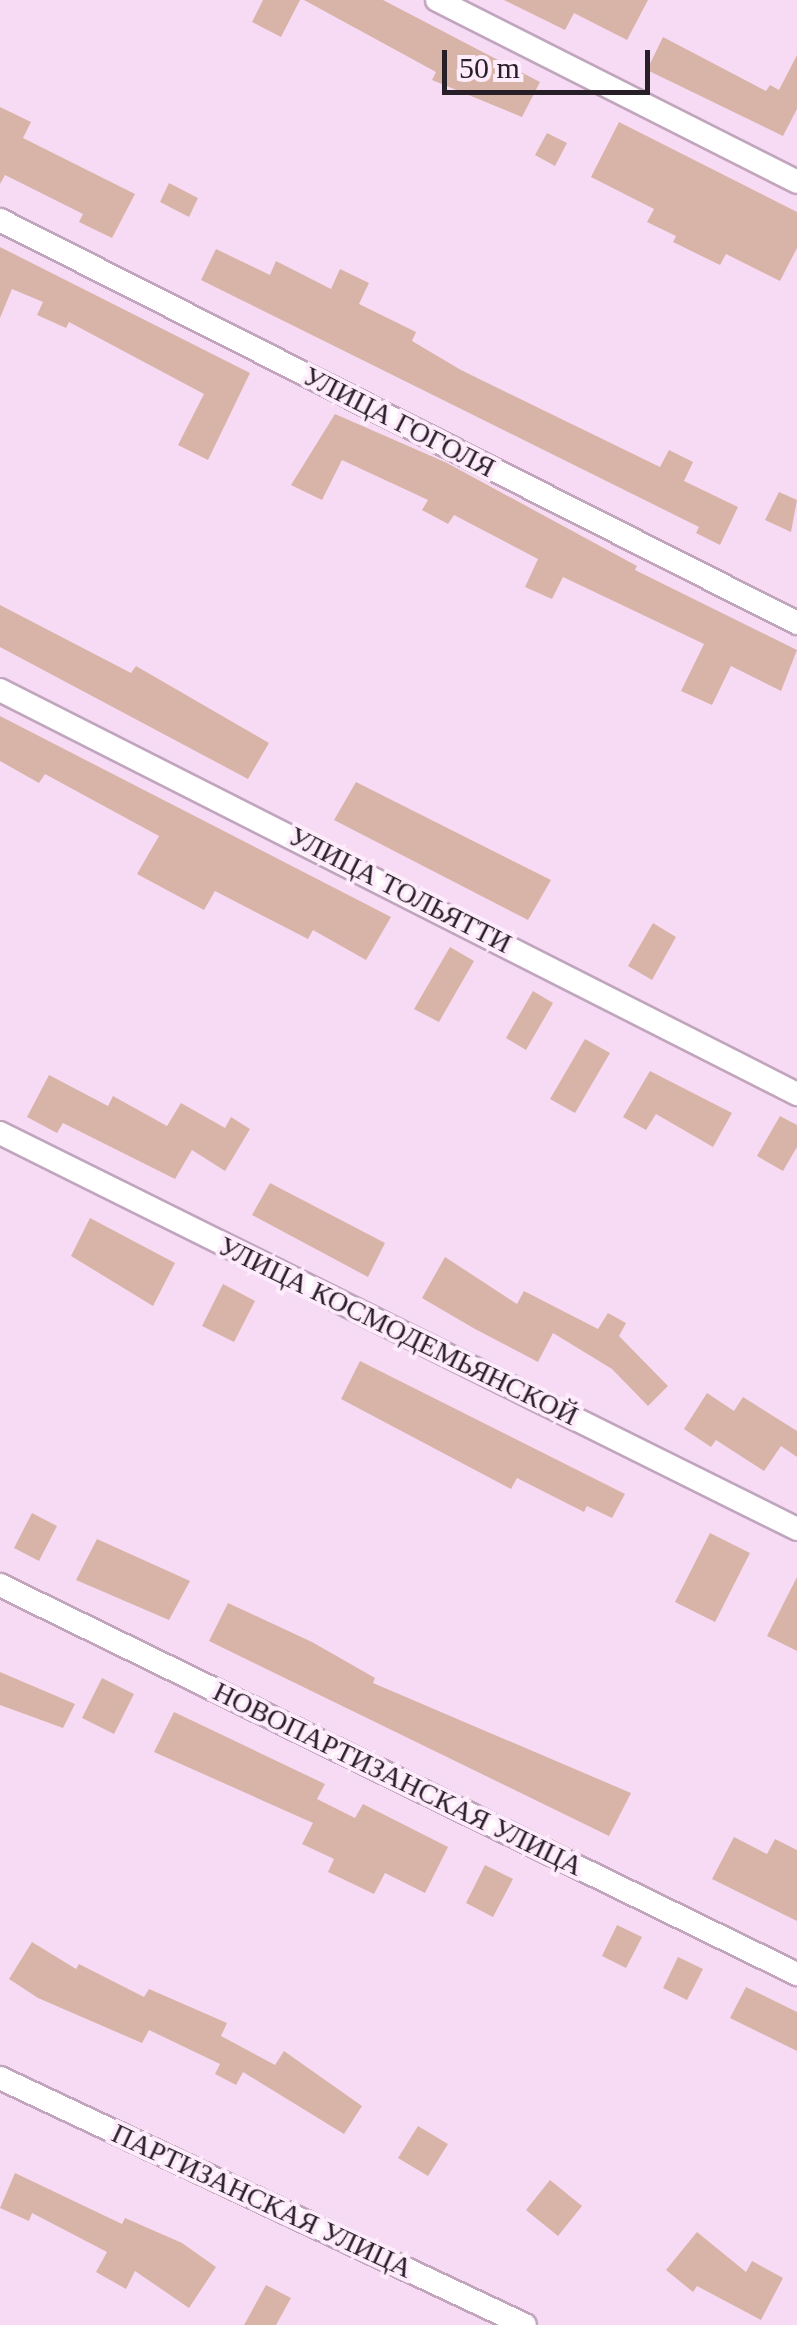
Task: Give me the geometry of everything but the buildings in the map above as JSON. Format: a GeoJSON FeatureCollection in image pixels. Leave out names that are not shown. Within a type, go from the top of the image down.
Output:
{"type":"FeatureCollection","features":[{"type":"Feature","properties":{"kind":"street"},"geometry":{"type":"LineString","coordinates":[[438,0],[797,182]]}},
{"type":"Feature","properties":{"kind":"street","name":"УЛИЦА ГОГОЛЯ"},"geometry":{"type":"LineString","coordinates":[[0,220],[797,623]]}},
{"type":"Feature","properties":{"kind":"street","name":"УЛИЦА ТОЛЬЯТТИ"},"geometry":{"type":"LineString","coordinates":[[0,690],[797,1094]]}},
{"type":"Feature","properties":{"kind":"street","name":"УЛИЦА КОСМОДЕМЬЯНСКОЙ"},"geometry":{"type":"LineString","coordinates":[[0,1133],[797,1529]]}},
{"type":"Feature","properties":{"kind":"street","name":"НОВОПАРТИЗАНСКАЯ УЛИЦА"},"geometry":{"type":"LineString","coordinates":[[0,1585],[797,1974]]}},
{"type":"Feature","properties":{"kind":"street","name":"ПАРТИЗАНСКАЯ УЛИЦА"},"geometry":{"type":"LineString","coordinates":[[0,2078],[525,2325]]}}]}
